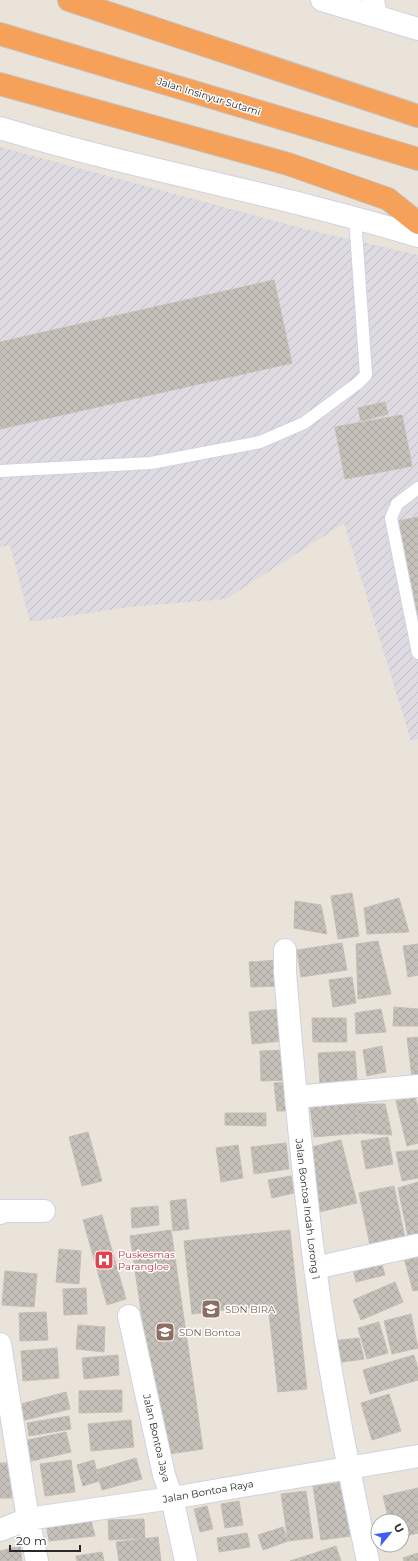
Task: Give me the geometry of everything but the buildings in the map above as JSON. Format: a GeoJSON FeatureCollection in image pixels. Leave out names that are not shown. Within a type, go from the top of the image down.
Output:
{"type":"FeatureCollection","features":[{"type":"Feature","properties":{"kind":"highway"},"geometry":{"type":"LineString","coordinates":[[69,0],[418,116]]}},
{"type":"Feature","properties":{"kind":"highway","name":"Jalan Insinyur Sutami"},"geometry":{"type":"LineString","coordinates":[[0,34],[418,159]]}},
{"type":"Feature","properties":{"kind":"highway"},"geometry":{"type":"LineString","coordinates":[[0,84],[288,164],[388,199],[418,223]]}},
{"type":"Feature","properties":{"kind":"street"},"geometry":{"type":"LineString","coordinates":[[322,0],[375,8],[418,29]]}},
{"type":"Feature","properties":{"kind":"street"},"geometry":{"type":"LineString","coordinates":[[0,128],[58,146],[355,217],[418,236]]}},
{"type":"Feature","properties":{"kind":"street","name":"Jalan Bontoa Indah Lorong 1"},"geometry":{"type":"LineString","coordinates":[[285,950],[285,972],[296,1097],[315,1268],[348,1467],[368,1561]]}},
{"type":"Feature","properties":{"kind":"street"},"geometry":{"type":"LineString","coordinates":[[296,1097],[418,1086]]}},
{"type":"Feature","properties":{"kind":"street"},"geometry":{"type":"LineString","coordinates":[[0,1213],[2,1211],[44,1211]]}},
{"type":"Feature","properties":{"kind":"street"},"geometry":{"type":"LineString","coordinates":[[315,1268],[418,1245]]}},
{"type":"Feature","properties":{"kind":"street","name":"Jalan Bontoa Jaya"},"geometry":{"type":"LineString","coordinates":[[129,1316],[164,1475],[172,1498],[186,1561]]}},
{"type":"Feature","properties":{"kind":"street"},"geometry":{"type":"LineString","coordinates":[[0,1344],[28,1519],[37,1561]]}},
{"type":"Feature","properties":{"kind":"street","name":"Jalan Bontoa Raya"},"geometry":{"type":"LineString","coordinates":[[0,1530],[28,1519],[172,1498],[418,1456]]}},
{"type":"Feature","properties":{"kind":"lane"},"geometry":{"type":"LineString","coordinates":[[0,471],[150,463],[260,442],[304,423],[358,383],[366,375],[355,217]]}},
{"type":"Feature","properties":{"kind":"lane"},"geometry":{"type":"LineString","coordinates":[[418,488],[397,504],[391,518],[418,653]]}},
{"type":"Feature","properties":{"kind":"shaded area"},"geometry":{"type":"Polygon","coordinates":[[[0,147],[305,229],[418,255],[418,739],[411,741],[344,523],[226,599],[129,607],[30,622],[10,545],[0,547],[0,147]]]}},
{"type":"Feature","properties":{"kind":"place","name":"Puskesmas Parangloe"},"geometry":{"type":"Point","coordinates":[104,1260]}},
{"type":"Feature","properties":{"kind":"place","name":"SDN BIRA"},"geometry":{"type":"Point","coordinates":[211,1309]}},
{"type":"Feature","properties":{"kind":"place","name":"SDN Bontoa"},"geometry":{"type":"Point","coordinates":[165,1332]}}]}
